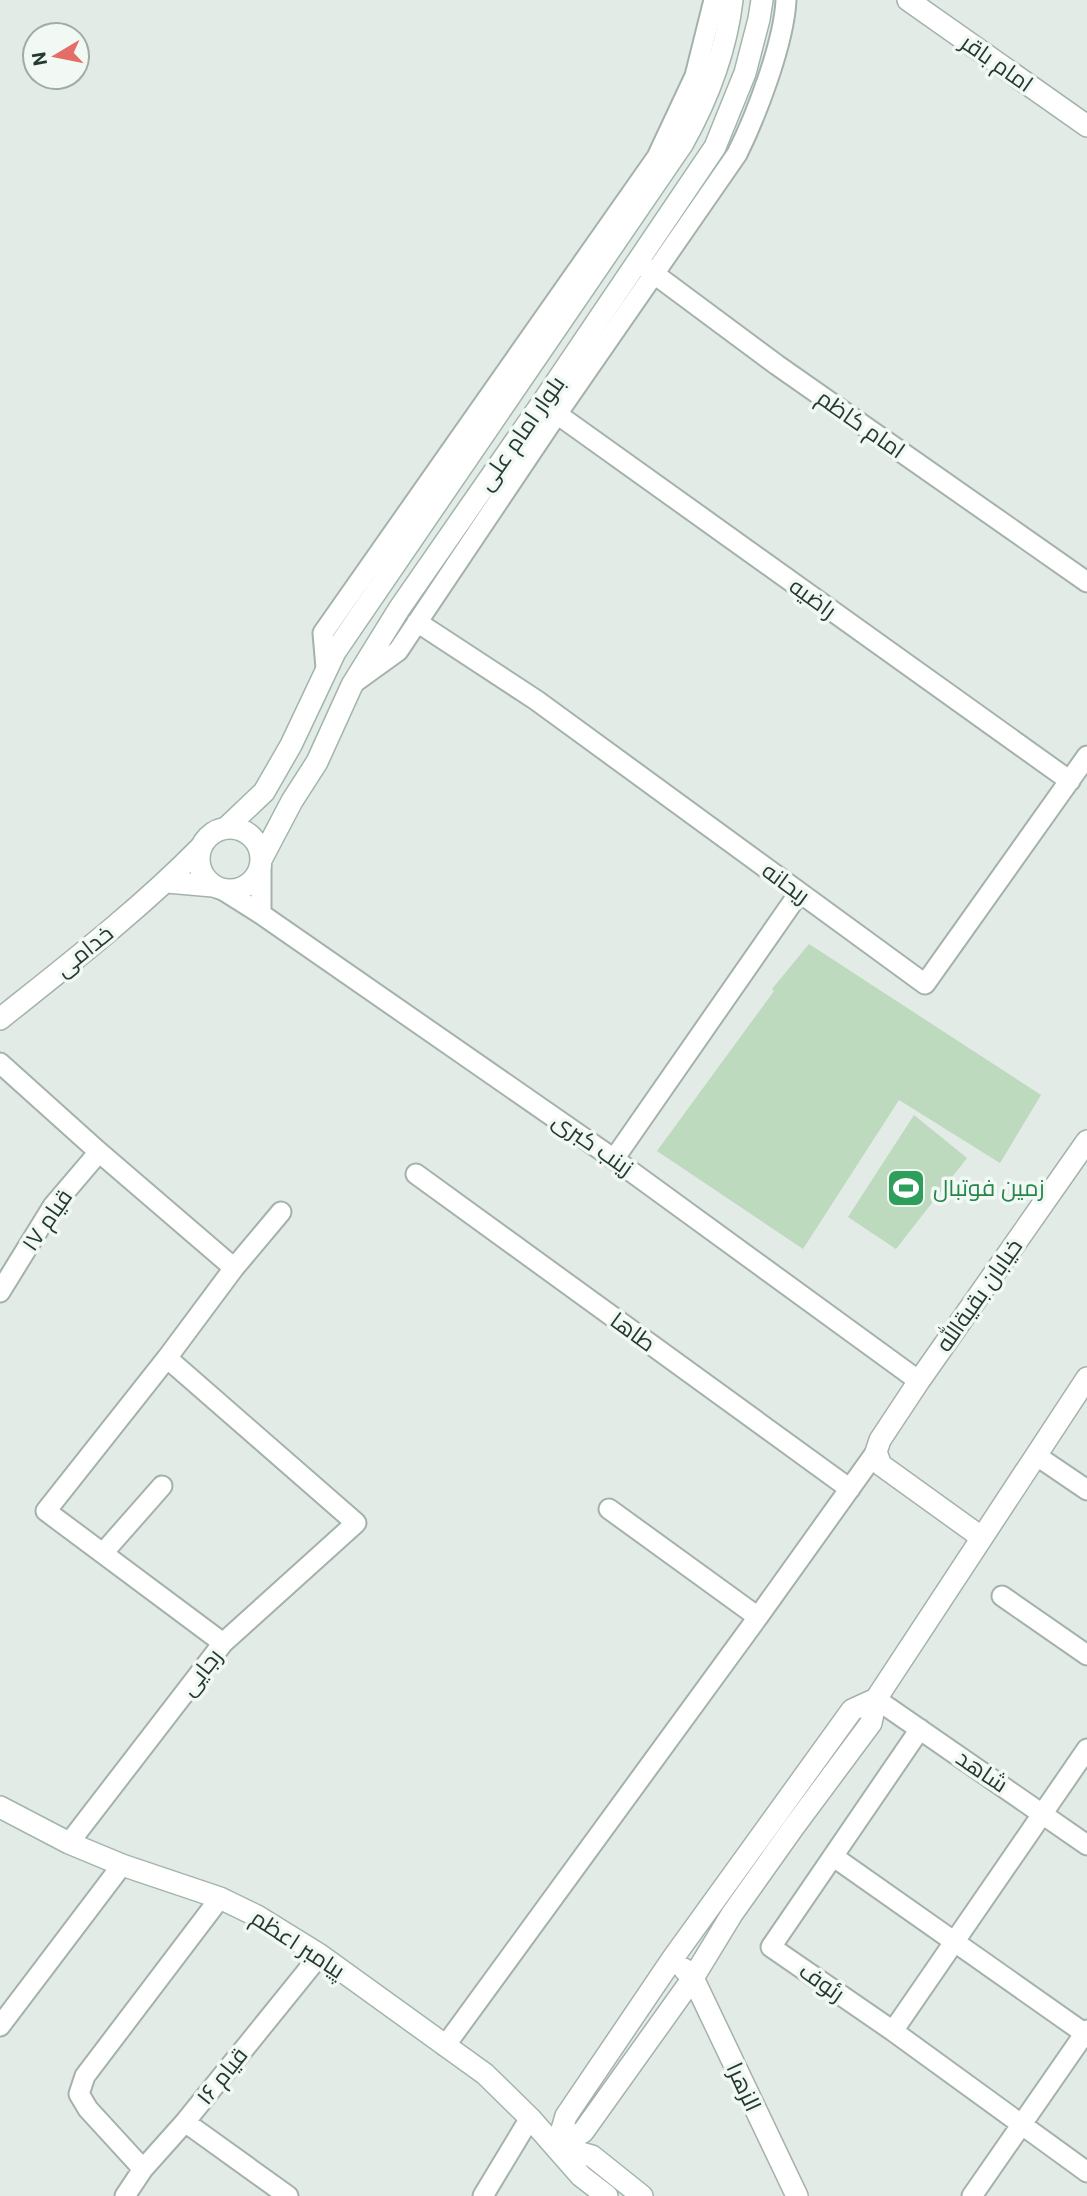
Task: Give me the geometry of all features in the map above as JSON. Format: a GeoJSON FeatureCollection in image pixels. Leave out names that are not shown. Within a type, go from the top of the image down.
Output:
{"type":"FeatureCollection","features":[{"type":"Feature","properties":{"kind":"main road","name":"بلوار امام علی"},"geometry":{"type":"LineString","coordinates":[[226,828],[264,792],[291,745],[335,652],[601,250],[683,143],[705,102],[721,56],[732,0]]}},
{"type":"Feature","properties":{"kind":"main road","name":"بلوار امام علی"},"geometry":{"type":"LineString","coordinates":[[261,863],[292,801],[317,762],[352,685],[399,609],[647,268],[715,147],[745,73],[762,0]]}},
{"type":"Feature","properties":{"kind":"main road","name":"امام باقر"},"geometry":{"type":"LineString","coordinates":[[908,0],[1087,126]]}},
{"type":"Feature","properties":{"kind":"main road"},"geometry":{"type":"LineString","coordinates":[[326,668],[352,685]]}},
{"type":"Feature","properties":{"kind":"main road"},"geometry":{"type":"LineString","coordinates":[[167,882],[218,888],[239,890],[253,881],[261,863],[257,841],[243,830],[226,828],[211,834],[201,847],[200,869],[218,888]]}},
{"type":"Feature","properties":{"kind":"main road","name":"خدامی"},"geometry":{"type":"LineString","coordinates":[[0,1019],[119,924],[167,882],[201,847]]}},
{"type":"Feature","properties":{"kind":"main road","name":"خیابان بقیةالله"},"geometry":{"type":"LineString","coordinates":[[876,1452],[880,1440],[919,1381],[1087,1141]]}},
{"type":"Feature","properties":{"kind":"main road"},"geometry":{"type":"LineString","coordinates":[[556,2146],[583,2132],[693,1978],[732,1914],[871,1723],[876,1699],[1087,1378]]}},
{"type":"Feature","properties":{"kind":"main road"},"geometry":{"type":"LineString","coordinates":[[876,1452],[881,1465],[981,1538]]}},
{"type":"Feature","properties":{"kind":"main road"},"geometry":{"type":"LineString","coordinates":[[556,2146],[566,2116],[673,1958],[852,1710],[876,1699]]}},
{"type":"Feature","properties":{"kind":"main road","name":"پیامبر اعظم"},"geometry":{"type":"LineString","coordinates":[[0,1807],[69,1843],[122,1865],[220,1898],[257,1916],[320,1955],[485,2074],[530,2118],[581,2176],[607,2196]]}},
{"type":"Feature","properties":{"kind":"main road","name":"الزهرا"},"geometry":{"type":"LineString","coordinates":[[673,1958],[693,1978],[797,2196]]}},
{"type":"Feature","properties":{"kind":"main road"},"geometry":{"type":"LineString","coordinates":[[556,2146],[592,2156],[642,2196]]}},
{"type":"Feature","properties":{"kind":"street"},"geometry":{"type":"LineString","coordinates":[[601,250],[657,157],[695,76],[713,0]]}},
{"type":"Feature","properties":{"kind":"street"},"geometry":{"type":"LineString","coordinates":[[352,685],[398,651],[557,414],[647,268],[737,154],[749,130],[778,43],[786,0]]}},
{"type":"Feature","properties":{"kind":"street","name":"امام کاظم"},"geometry":{"type":"LineString","coordinates":[[647,268],[777,365],[1087,582]]}},
{"type":"Feature","properties":{"kind":"street","name":"راضیه"},"geometry":{"type":"LineString","coordinates":[[557,414],[1070,781]]}},
{"type":"Feature","properties":{"kind":"street","name":"ریحانه"},"geometry":{"type":"LineString","coordinates":[[417,622],[536,700],[925,984],[1087,756]]}},
{"type":"Feature","properties":{"kind":"street"},"geometry":{"type":"LineString","coordinates":[[261,863],[261,914]]}},
{"type":"Feature","properties":{"kind":"street","name":"زینب کبری"},"geometry":{"type":"LineString","coordinates":[[218,888],[261,914],[614,1159],[919,1381]]}},
{"type":"Feature","properties":{"kind":"street"},"geometry":{"type":"LineString","coordinates":[[614,1159],[799,893]]}},
{"type":"Feature","properties":{"kind":"street"},"geometry":{"type":"LineString","coordinates":[[0,1063],[234,1268]]}},
{"type":"Feature","properties":{"kind":"street","name":"قیام ۱۷"},"geometry":{"type":"LineString","coordinates":[[0,1292],[53,1206],[99,1152]]}},
{"type":"Feature","properties":{"kind":"street","name":"طاها"},"geometry":{"type":"LineString","coordinates":[[416,1174],[850,1489]]}},
{"type":"Feature","properties":{"kind":"street"},"geometry":{"type":"LineString","coordinates":[[223,1643],[46,1511],[234,1268],[281,1212]]}},
{"type":"Feature","properties":{"kind":"street","name":"رجایی"},"geometry":{"type":"LineString","coordinates":[[69,1843],[223,1643],[356,1523],[167,1358]]}},
{"type":"Feature","properties":{"kind":"street"},"geometry":{"type":"LineString","coordinates":[[445,2046],[876,1452]]}},
{"type":"Feature","properties":{"kind":"street"},"geometry":{"type":"LineString","coordinates":[[1037,1456],[1087,1490]]}},
{"type":"Feature","properties":{"kind":"street"},"geometry":{"type":"LineString","coordinates":[[103,1553],[162,1486]]}},
{"type":"Feature","properties":{"kind":"street"},"geometry":{"type":"LineString","coordinates":[[609,1509],[758,1617]]}},
{"type":"Feature","properties":{"kind":"street"},"geometry":{"type":"LineString","coordinates":[[1002,1596],[1087,1655]]}},
{"type":"Feature","properties":{"kind":"street","name":"شاهد"},"geometry":{"type":"LineString","coordinates":[[876,1699],[1087,1844]]}},
{"type":"Feature","properties":{"kind":"street","name":"رئوف"},"geometry":{"type":"LineString","coordinates":[[920,1729],[771,1947],[893,2031],[1087,2172]]}},
{"type":"Feature","properties":{"kind":"street"},"geometry":{"type":"LineString","coordinates":[[893,2031],[1087,1749]]}},
{"type":"Feature","properties":{"kind":"street"},"geometry":{"type":"LineString","coordinates":[[834,1857],[1086,2033],[972,2196]]}},
{"type":"Feature","properties":{"kind":"street"},"geometry":{"type":"LineString","coordinates":[[0,2026],[122,1865]]}},
{"type":"Feature","properties":{"kind":"street"},"geometry":{"type":"LineString","coordinates":[[143,2169],[88,2109],[79,2094],[85,2076],[220,1898]]}},
{"type":"Feature","properties":{"kind":"street","name":"قیام ۱۶"},"geometry":{"type":"LineString","coordinates":[[125,2196],[143,2169],[185,2122],[320,1955]]}},
{"type":"Feature","properties":{"kind":"street"},"geometry":{"type":"LineString","coordinates":[[483,2196],[530,2118]]}},
{"type":"Feature","properties":{"kind":"street"},"geometry":{"type":"LineString","coordinates":[[185,2122],[288,2196]]}},
{"type":"Feature","properties":{"kind":"green space"},"geometry":{"type":"Polygon","coordinates":[[[809,944],[1041,1095],[1000,1163],[899,1100],[803,1249],[657,1151],[774,991],[772,989],[809,944]]]}},
{"type":"Feature","properties":{"kind":"green space","name":"زمین فوتبال"},"geometry":{"type":"Polygon","coordinates":[[[914,1115],[967,1158],[896,1249],[848,1217],[914,1115]]]}},
{"type":"Feature","properties":{"kind":"place","name":"زمین فوتبال"},"geometry":{"type":"Point","coordinates":[906,1188]}}]}
